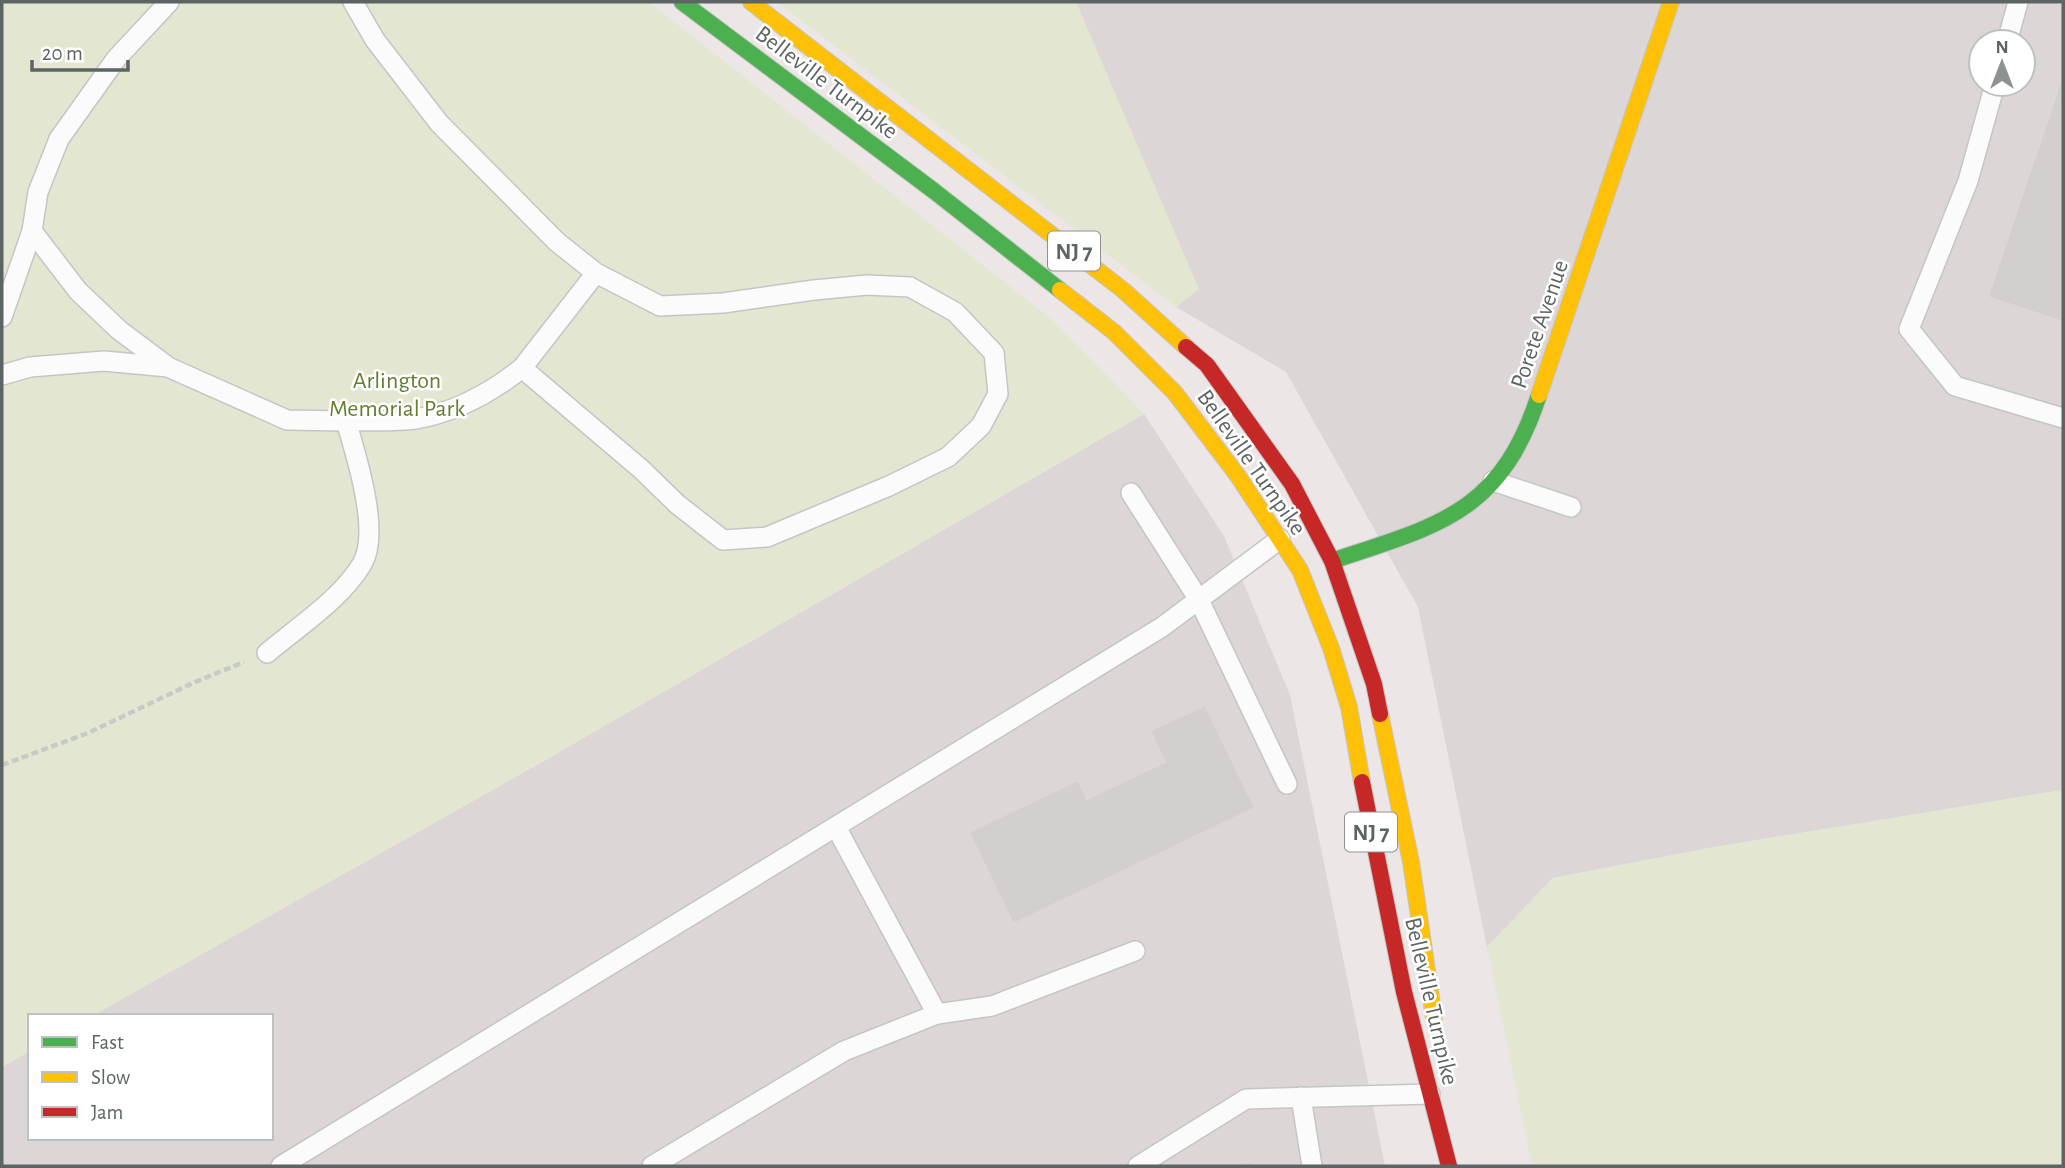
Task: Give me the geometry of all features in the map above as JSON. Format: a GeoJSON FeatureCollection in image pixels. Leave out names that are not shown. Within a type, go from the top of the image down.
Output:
{"type":"FeatureCollection","features":[{"type":"Feature","properties":{"kind":"main road","name":"Belleville Turnpike"},"geometry":{"type":"LineString","coordinates":[[682,2],[934,191],[1114,332],[1175,393],[1238,476],[1280,539],[1317,568],[1374,684],[1411,862],[1436,1033]]}},
{"type":"Feature","properties":{"kind":"main road","name":"Belleville Turnpike"},"geometry":{"type":"LineString","coordinates":[[751,2],[1123,290],[1207,365],[1292,484],[1317,568],[1331,648],[1349,707],[1370,828],[1404,992],[1448,1166]]}},
{"type":"Feature","properties":{"kind":"main road","name":"Porete Avenue"},"geometry":{"type":"LineString","coordinates":[[1317,568],[1431,526],[1475,501],[1515,453],[1535,408],[1671,2]]}},
{"type":"Feature","properties":{"kind":"main road","name":"Belleville Turnpike"},"geometry":{"type":"LineString","coordinates":[[1442,1073],[1456,1166]]}},
{"type":"Feature","properties":{"kind":"lane"},"geometry":{"type":"LineString","coordinates":[[2,317],[32,231],[38,192],[59,139],[116,60],[169,2]]}},
{"type":"Feature","properties":{"kind":"lane"},"geometry":{"type":"LineString","coordinates":[[353,2],[375,40],[439,123],[557,242],[596,274],[660,306],[723,303],[867,285],[910,288],[955,312],[994,353],[998,394],[981,426],[948,457],[889,486],[767,537],[723,540],[677,504],[641,469],[522,368]]}},
{"type":"Feature","properties":{"kind":"lane"},"geometry":{"type":"LineString","coordinates":[[2011,28],[2018,2]]}},
{"type":"Feature","properties":{"kind":"lane"},"geometry":{"type":"LineString","coordinates":[[1991,98],[1968,181],[1909,329],[1955,386],[2063,418]]}},
{"type":"Feature","properties":{"kind":"lane"},"geometry":{"type":"LineString","coordinates":[[32,231],[78,291],[119,330],[168,367],[287,420],[416,419],[465,404],[495,389],[522,368],[596,274]]}},
{"type":"Feature","properties":{"kind":"lane"},"geometry":{"type":"LineString","coordinates":[[2,375],[30,367],[104,360],[168,367]]}},
{"type":"Feature","properties":{"kind":"lane"},"geometry":{"type":"LineString","coordinates":[[267,653],[345,586],[364,562],[370,523],[359,467],[346,421]]}},
{"type":"Feature","properties":{"kind":"lane"},"geometry":{"type":"LineString","coordinates":[[1493,481],[1571,507]]}},
{"type":"Feature","properties":{"kind":"lane"},"geometry":{"type":"LineString","coordinates":[[1131,493],[1199,600],[1287,784]]}},
{"type":"Feature","properties":{"kind":"lane"},"geometry":{"type":"LineString","coordinates":[[281,1166],[1162,627],[1280,539]]}},
{"type":"Feature","properties":{"kind":"lane"},"geometry":{"type":"LineString","coordinates":[[836,827],[936,1014]]}},
{"type":"Feature","properties":{"kind":"lane"},"geometry":{"type":"LineString","coordinates":[[652,1166],[844,1051],[936,1014],[992,1006],[1135,951]]}},
{"type":"Feature","properties":{"kind":"lane"},"geometry":{"type":"LineString","coordinates":[[1138,1166],[1246,1099],[1430,1094]]}},
{"type":"Feature","properties":{"kind":"lane"},"geometry":{"type":"LineString","coordinates":[[1301,1097],[1312,1166]]}},
{"type":"Feature","properties":{"kind":"path"},"geometry":{"type":"LineString","coordinates":[[2,765],[88,733],[195,682],[267,653]]}},
{"type":"Feature","properties":{"kind":"shaded area"},"geometry":{"type":"Polygon","coordinates":[[[1076,2],[2063,2],[2063,790],[1709,848],[1553,878],[1487,947],[1418,607],[1286,372],[1176,307],[1198,289],[1076,2]]]}},
{"type":"Feature","properties":{"kind":"shaded area"},"geometry":{"type":"Polygon","coordinates":[[[1144,414],[1224,536],[1290,695],[1385,1166],[2,1166],[2,1067],[28,1052],[28,1140],[273,1140],[273,1014],[96,1014],[535,766],[1144,414]]]}},
{"type":"Feature","properties":{"kind":"green space","name":"Arlington Memorial Park"},"geometry":{"type":"Polygon","coordinates":[[[2,2],[649,2],[1055,322],[1144,414],[535,766],[96,1014],[28,1014],[28,1052],[2,1067],[2,2]]]}},
{"type":"Feature","properties":{"kind":"green space"},"geometry":{"type":"Polygon","coordinates":[[[777,2],[1076,2],[1199,289],[1176,307],[777,2]]]}},
{"type":"Feature","properties":{"kind":"green space"},"geometry":{"type":"Polygon","coordinates":[[[2063,790],[2063,1166],[1532,1166],[1487,947],[1553,878],[1709,848],[2063,790]]]}},
{"type":"Feature","properties":{"kind":"building"},"geometry":{"type":"Polygon","coordinates":[[[2063,74],[2063,322],[1988,297],[2063,74]]]}},
{"type":"Feature","properties":{"kind":"building"},"geometry":{"type":"Polygon","coordinates":[[[1205,705],[1255,808],[1013,924],[969,832],[1078,780],[1087,799],[1165,762],[1150,731],[1205,705]]]}},
{"type":"Feature","properties":{"kind":"building"},"geometry":{"type":"Polygon","coordinates":[[[1253,1162],[1254,1166],[1228,1166],[1253,1162]]]}},
{"type":"Feature","properties":{"kind":"traffic: fast"},"geometry":{"type":"LineString","coordinates":[[682,2],[934,191],[1060,290]]}},
{"type":"Feature","properties":{"kind":"traffic: fast"},"geometry":{"type":"LineString","coordinates":[[1332,561],[1434,524],[1461,509],[1485,490],[1505,466],[1523,435],[1539,395]]}},
{"type":"Feature","properties":{"kind":"traffic: slow"},"geometry":{"type":"LineString","coordinates":[[751,2],[1123,290],[1186,347]]}},
{"type":"Feature","properties":{"kind":"traffic: slow"},"geometry":{"type":"LineString","coordinates":[[1539,395],[1671,2]]}},
{"type":"Feature","properties":{"kind":"traffic: slow"},"geometry":{"type":"LineString","coordinates":[[1060,290],[1114,332],[1175,393],[1238,476],[1300,570],[1331,648],[1349,707],[1362,782]]}},
{"type":"Feature","properties":{"kind":"traffic: slow"},"geometry":{"type":"LineString","coordinates":[[1380,714],[1411,862],[1434,1018]]}},
{"type":"Feature","properties":{"kind":"traffic: jam"},"geometry":{"type":"LineString","coordinates":[[1186,347],[1207,365],[1292,484],[1332,561],[1374,684],[1380,714]]}},
{"type":"Feature","properties":{"kind":"traffic: jam"},"geometry":{"type":"LineString","coordinates":[[1362,782],[1404,992],[1449,1166]]}}]}
